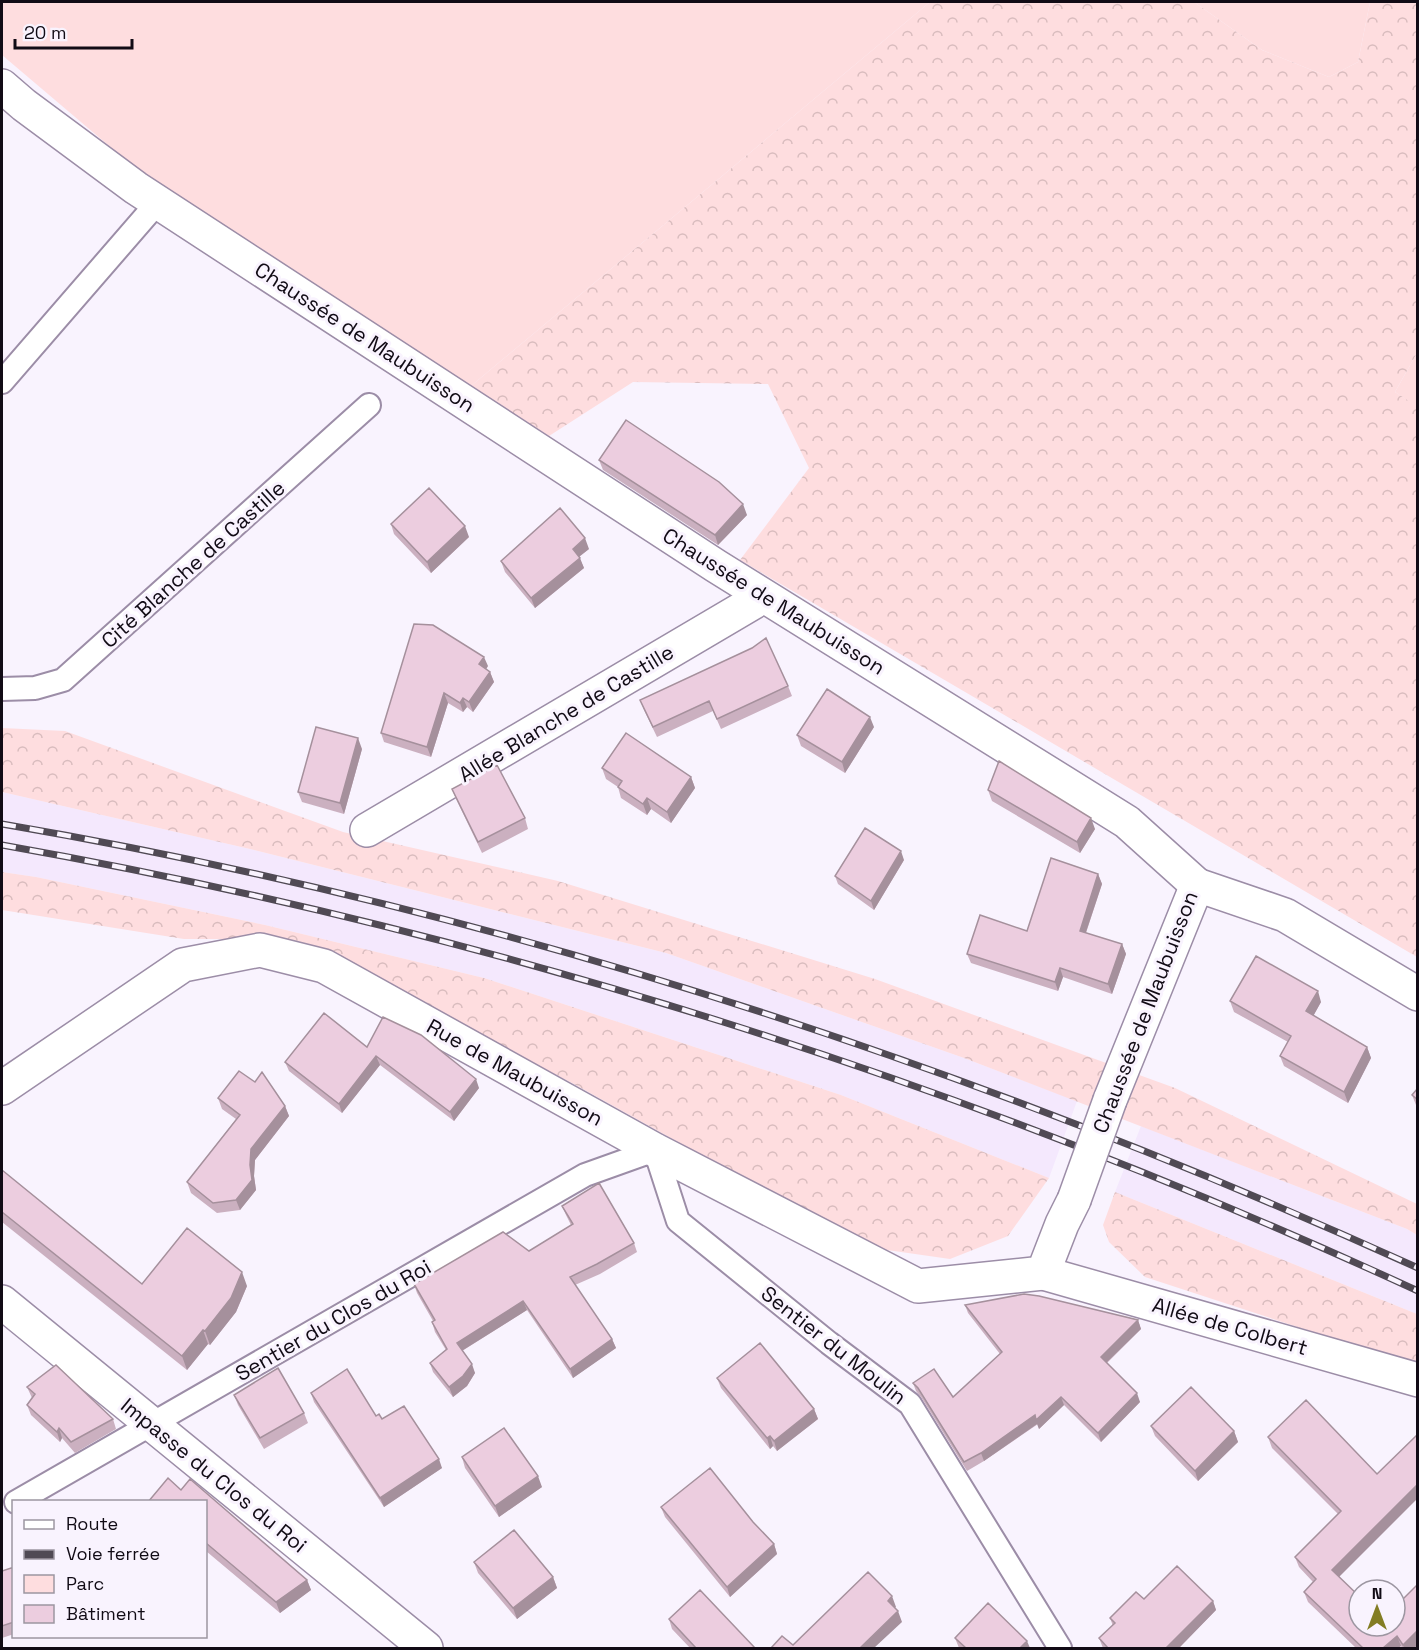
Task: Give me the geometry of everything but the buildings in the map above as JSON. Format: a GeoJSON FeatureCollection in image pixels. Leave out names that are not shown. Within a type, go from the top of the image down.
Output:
{"type":"FeatureCollection","features":[{"type":"Feature","properties":{"kind":"street","name":"Chaussée de Maubuisson"},"geometry":{"type":"LineString","coordinates":[[2,86],[136,188],[764,596],[1127,822],[1197,885],[1110,1100],[1074,1200],[1043,1273]]}},
{"type":"Feature","properties":{"kind":"street","name":"Allée Blanche de Castille"},"geometry":{"type":"LineString","coordinates":[[367,830],[764,596]]}},
{"type":"Feature","properties":{"kind":"street"},"geometry":{"type":"LineString","coordinates":[[1197,885],[1285,915],[1418,994]]}},
{"type":"Feature","properties":{"kind":"street","name":"Rue de Maubuisson"},"geometry":{"type":"LineString","coordinates":[[2,1088],[183,965],[260,950],[324,966],[655,1150],[918,1286],[1043,1273]]}},
{"type":"Feature","properties":{"kind":"street","name":"Allée de Colbert"},"geometry":{"type":"LineString","coordinates":[[1043,1273],[1418,1380]]}},
{"type":"Feature","properties":{"kind":"street","name":"Impasse du Clos du Roi"},"geometry":{"type":"LineString","coordinates":[[2,1302],[426,1648]]}},
{"type":"Feature","properties":{"kind":"lane"},"geometry":{"type":"LineString","coordinates":[[2,382],[158,202]]}},
{"type":"Feature","properties":{"kind":"lane","name":"Cité Blanche de Castille"},"geometry":{"type":"LineString","coordinates":[[2,689],[35,688],[63,680],[369,405]]}},
{"type":"Feature","properties":{"kind":"lane","name":"Sentier du Clos du Roi"},"geometry":{"type":"LineString","coordinates":[[19,1500],[585,1175],[655,1150]]}},
{"type":"Feature","properties":{"kind":"lane","name":"Sentier du Moulin"},"geometry":{"type":"LineString","coordinates":[[655,1150],[678,1221],[829,1343],[910,1404],[1060,1648]]}},
{"type":"Feature","properties":{"kind":"shaded area"},"geometry":{"type":"Polygon","coordinates":[[[2,792],[250,849],[666,953],[964,1058],[1077,1101],[1049,1178],[841,1095],[484,978],[265,925],[36,877],[2,872],[2,792]]]}},
{"type":"Feature","properties":{"kind":"shaded area"},"geometry":{"type":"Polygon","coordinates":[[[1141,1126],[1407,1229],[1417,1235],[1417,1314],[1115,1192],[1141,1126]]]}},
{"type":"Feature","properties":{"kind":"green space"},"geometry":{"type":"Polygon","coordinates":[[[2,2],[930,2],[471,386],[141,173],[2,55],[2,2]]]}},
{"type":"Feature","properties":{"kind":"green space"},"geometry":{"type":"Polygon","coordinates":[[[930,2],[1194,2],[1262,50],[1329,77],[1358,62],[1370,2],[1417,2],[1417,353],[1395,392],[1418,407],[1417,957],[740,560],[809,468],[768,384],[633,382],[549,436],[471,386],[930,2]]]}},
{"type":"Feature","properties":{"kind":"green space"},"geometry":{"type":"Polygon","coordinates":[[[1194,2],[1370,2],[1358,62],[1329,77],[1262,50],[1194,2]]]}},
{"type":"Feature","properties":{"kind":"green space"},"geometry":{"type":"Polygon","coordinates":[[[1417,353],[1417,407],[1395,392],[1417,353]]]}},
{"type":"Feature","properties":{"kind":"green space"},"geometry":{"type":"Polygon","coordinates":[[[2,728],[65,731],[343,832],[558,881],[875,979],[1175,1088],[1417,1204],[1417,1235],[1407,1229],[964,1058],[666,953],[250,849],[2,792],[2,728]]]}},
{"type":"Feature","properties":{"kind":"green space"},"geometry":{"type":"Polygon","coordinates":[[[2,872],[36,877],[265,925],[484,978],[841,1095],[1049,1178],[1008,1236],[950,1259],[866,1247],[572,1083],[324,957],[235,939],[184,939],[2,910],[2,872]]]}},
{"type":"Feature","properties":{"kind":"green space"},"geometry":{"type":"Polygon","coordinates":[[[1115,1192],[1417,1314],[1417,1366],[1145,1277],[1109,1242],[1103,1225],[1115,1192]]]}},
{"type":"Feature","properties":{"kind":"railway"},"geometry":{"type":"LineString","coordinates":[[2,824],[185,858],[366,900],[546,947],[724,1000],[900,1059],[1075,1124],[1247,1193],[1418,1268]]}},
{"type":"Feature","properties":{"kind":"railway"},"geometry":{"type":"LineString","coordinates":[[2,845],[184,880],[366,922],[546,969],[724,1022],[900,1081],[1075,1146],[1248,1216],[1418,1291]]}}]}
